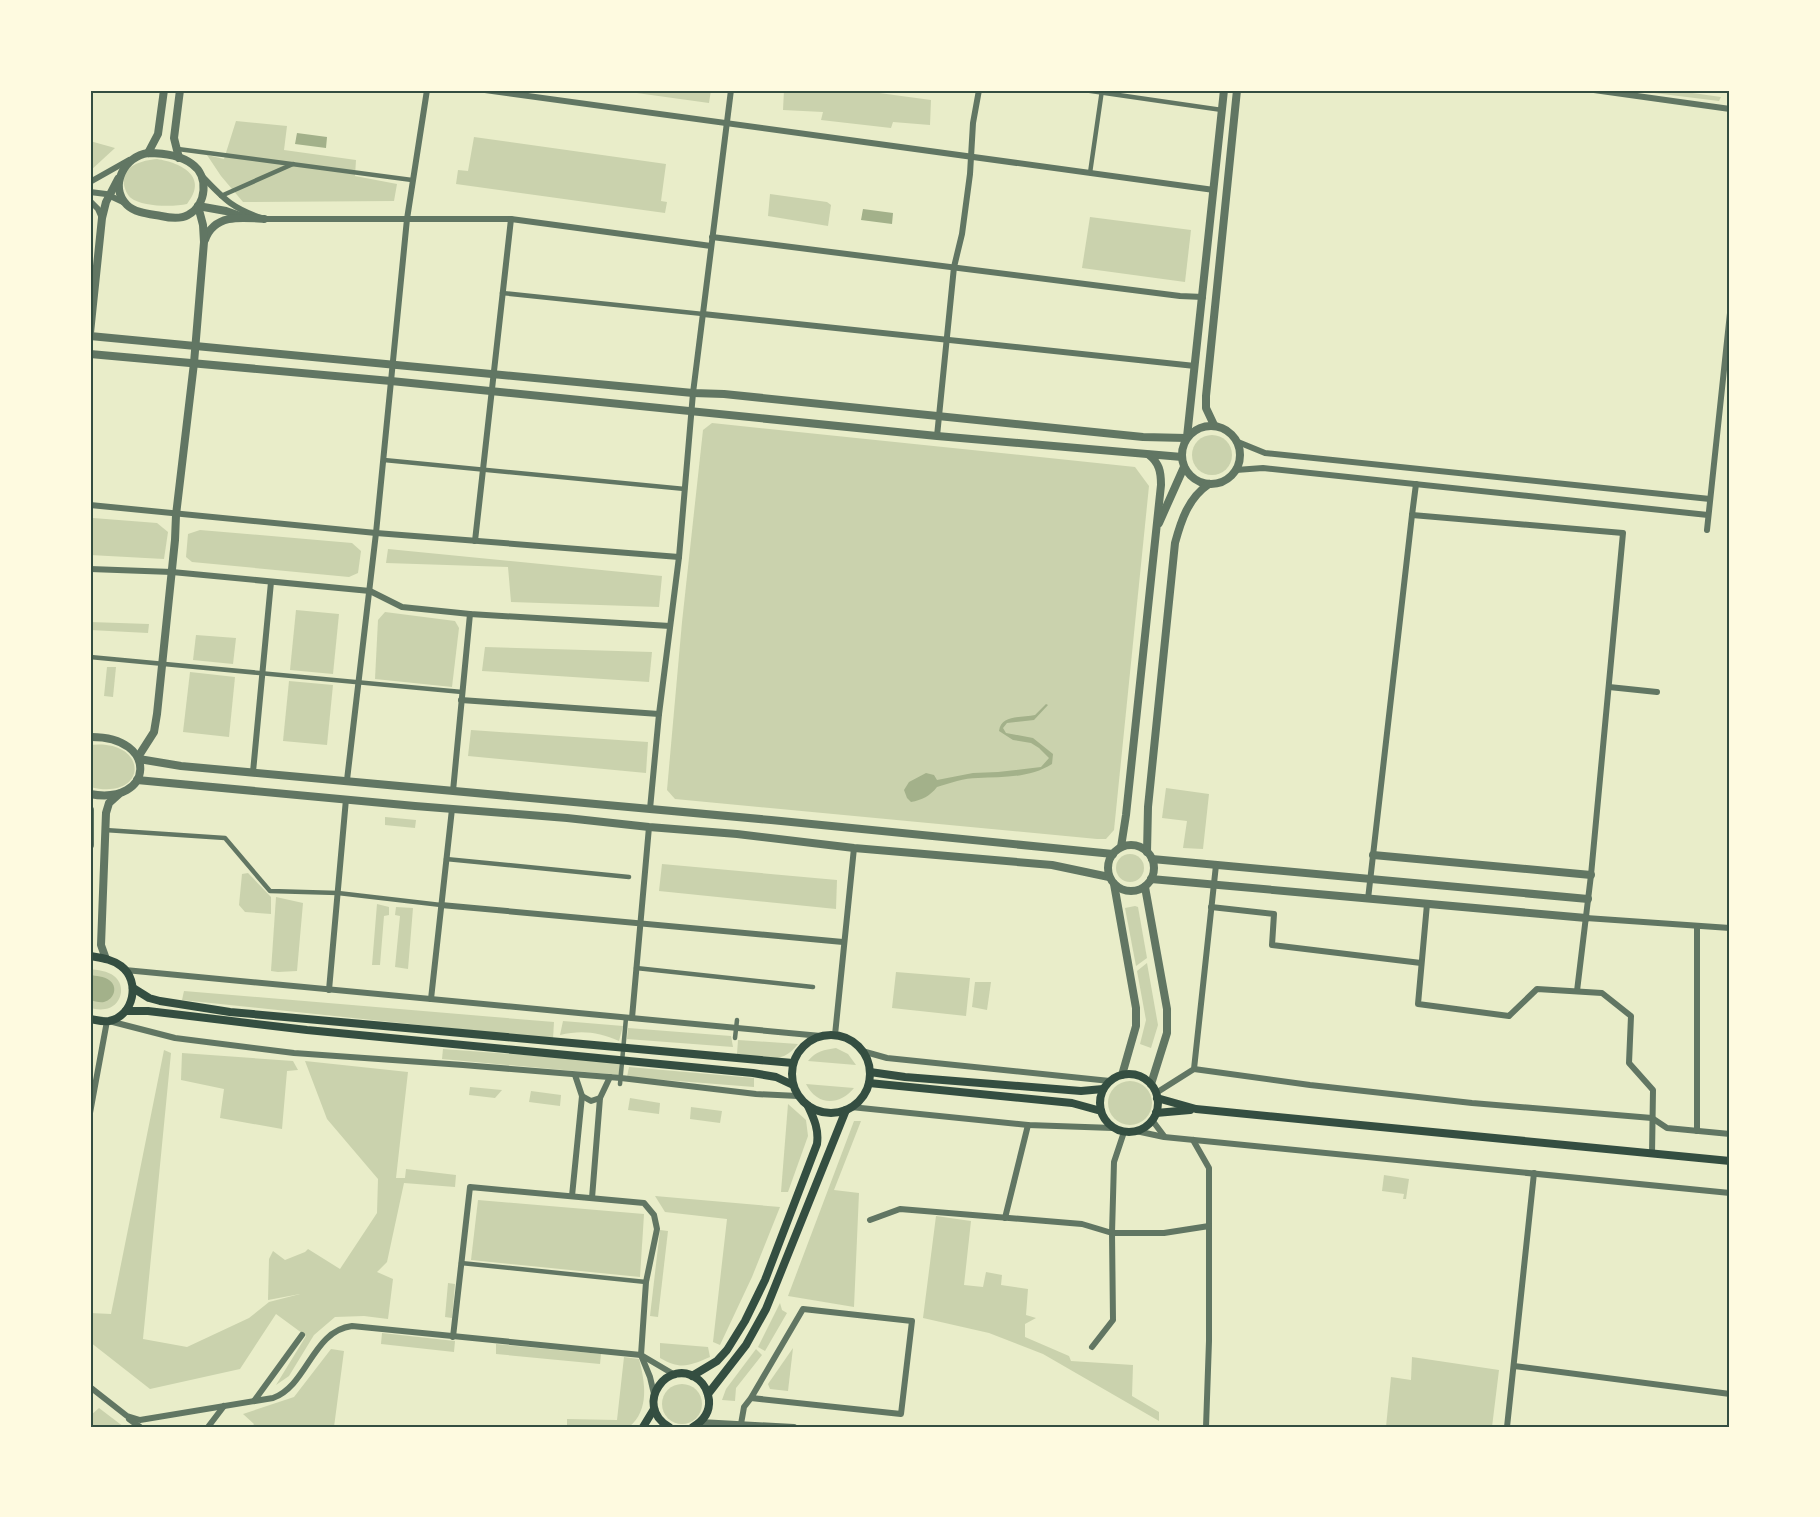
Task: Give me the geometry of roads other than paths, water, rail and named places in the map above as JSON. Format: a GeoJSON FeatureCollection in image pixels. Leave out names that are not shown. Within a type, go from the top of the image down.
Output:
{"type":"FeatureCollection","features":[{"type":"Feature","properties":{"kind":"main road"},"geometry":{"type":"LineString","coordinates":[[90,956],[114,962],[125,970],[132,981],[133,988],[126,1011],[117,1018],[108,1021],[90,1019]]}},
{"type":"Feature","properties":{"kind":"main road"},"geometry":{"type":"LineString","coordinates":[[133,988],[149,998],[160,1001],[218,1010],[793,1063]]}},
{"type":"Feature","properties":{"kind":"main road"},"geometry":{"type":"LineString","coordinates":[[126,1011],[148,1011],[408,1040],[753,1072],[776,1077],[793,1084]]}},
{"type":"Feature","properties":{"kind":"main road"},"geometry":{"type":"LineString","coordinates":[[708,1394],[748,1342],[766,1309],[848,1109],[863,1096],[868,1083],[870,1072],[868,1061],[862,1051],[848,1039],[835,1035],[821,1036],[804,1046],[797,1054],[793,1063],[793,1084],[798,1096],[816,1110],[829,1113],[848,1109]]}},
{"type":"Feature","properties":{"kind":"main road"},"geometry":{"type":"LineString","coordinates":[[870,1072],[905,1077],[1071,1090],[1103,1089]]}},
{"type":"Feature","properties":{"kind":"main road"},"geometry":{"type":"LineString","coordinates":[[1122,1075],[1138,1075],[1151,1084],[1157,1096],[1154,1117],[1146,1126],[1136,1131],[1124,1132],[1113,1128],[1101,1111],[1100,1099],[1103,1089],[1110,1080],[1122,1075]]}},
{"type":"Feature","properties":{"kind":"main road"},"geometry":{"type":"LineString","coordinates":[[868,1083],[1072,1103],[1101,1111]]}},
{"type":"Feature","properties":{"kind":"main road"},"geometry":{"type":"LineString","coordinates":[[1157,1096],[1196,1109],[1730,1161]]}},
{"type":"Feature","properties":{"kind":"main road"},"geometry":{"type":"LineString","coordinates":[[692,1376],[712,1365],[727,1350],[745,1321],[761,1288],[817,1144],[817,1125],[808,1106]]}},
{"type":"Feature","properties":{"kind":"main road"},"geometry":{"type":"LineString","coordinates":[[1154,1117],[1196,1109]]}},
{"type":"Feature","properties":{"kind":"main road"},"geometry":{"type":"LineString","coordinates":[[669,1427],[660,1420],[654,1409],[654,1394],[659,1384],[665,1379],[682,1374],[692,1376],[703,1385],[708,1394],[708,1409],[696,1425]]}},
{"type":"Feature","properties":{"kind":"main road"},"geometry":{"type":"LineString","coordinates":[[643,1427],[654,1409]]}},
{"type":"Feature","properties":{"kind":"street"},"geometry":{"type":"LineString","coordinates":[[148,153],[158,134],[164,90]]}},
{"type":"Feature","properties":{"kind":"street"},"geometry":{"type":"LineString","coordinates":[[179,158],[174,138],[180,90]]}},
{"type":"Feature","properties":{"kind":"street"},"geometry":{"type":"LineString","coordinates":[[347,780],[370,591],[407,219],[427,90]]}},
{"type":"Feature","properties":{"kind":"street"},"geometry":{"type":"LineString","coordinates":[[485,90],[1214,190]]}},
{"type":"Feature","properties":{"kind":"street"},"geometry":{"type":"LineString","coordinates":[[650,809],[659,714],[679,557],[693,393],[731,90]]}},
{"type":"Feature","properties":{"kind":"street"},"geometry":{"type":"LineString","coordinates":[[937,436],[954,267],[962,234],[972,157],[973,123],[979,90]]}},
{"type":"Feature","properties":{"kind":"street"},"geometry":{"type":"LineString","coordinates":[[1084,90],[1222,110]]}},
{"type":"Feature","properties":{"kind":"street"},"geometry":{"type":"LineString","coordinates":[[1187,438],[1224,90]]}},
{"type":"Feature","properties":{"kind":"street"},"geometry":{"type":"LineString","coordinates":[[1214,425],[1206,408],[1206,396],[1237,90]]}},
{"type":"Feature","properties":{"kind":"street"},"geometry":{"type":"LineString","coordinates":[[1594,90],[1730,109]]}},
{"type":"Feature","properties":{"kind":"street"},"geometry":{"type":"LineString","coordinates":[[1090,173],[1102,91]]}},
{"type":"Feature","properties":{"kind":"street"},"geometry":{"type":"LineString","coordinates":[[177,148],[412,180]]}},
{"type":"Feature","properties":{"kind":"street"},"geometry":{"type":"LineString","coordinates":[[90,182],[139,155],[148,153],[179,158],[192,164],[227,202],[264,219]]}},
{"type":"Feature","properties":{"kind":"street"},"geometry":{"type":"LineString","coordinates":[[133,158],[122,172],[102,218],[94,263],[90,335],[693,393],[724,394],[1143,437],[1187,438]]}},
{"type":"Feature","properties":{"kind":"street"},"geometry":{"type":"LineString","coordinates":[[221,196],[293,164]]}},
{"type":"Feature","properties":{"kind":"street"},"geometry":{"type":"LineString","coordinates":[[122,172],[119,182],[120,191],[127,204]]}},
{"type":"Feature","properties":{"kind":"street"},"geometry":{"type":"LineString","coordinates":[[90,192],[110,196],[144,213],[186,216],[198,206],[203,192],[201,174]]}},
{"type":"Feature","properties":{"kind":"street"},"geometry":{"type":"LineString","coordinates":[[90,201],[98,209],[102,218]]}},
{"type":"Feature","properties":{"kind":"street"},"geometry":{"type":"LineString","coordinates":[[198,206],[226,211],[246,218]]}},
{"type":"Feature","properties":{"kind":"street"},"geometry":{"type":"LineString","coordinates":[[139,758],[154,732],[172,572],[176,515],[196,345],[204,242],[203,225],[198,206]]}},
{"type":"Feature","properties":{"kind":"street"},"geometry":{"type":"LineString","coordinates":[[204,242],[208,232],[216,224],[246,218],[511,219],[711,246]]}},
{"type":"Feature","properties":{"kind":"street"},"geometry":{"type":"LineString","coordinates":[[475,541],[511,219]]}},
{"type":"Feature","properties":{"kind":"street"},"geometry":{"type":"LineString","coordinates":[[712,237],[1203,297]]}},
{"type":"Feature","properties":{"kind":"street"},"geometry":{"type":"LineString","coordinates":[[502,293],[1196,366]]}},
{"type":"Feature","properties":{"kind":"street"},"geometry":{"type":"LineString","coordinates":[[1707,530],[1730,313]]}},
{"type":"Feature","properties":{"kind":"street"},"geometry":{"type":"LineString","coordinates":[[90,354],[392,381],[937,436],[1182,457]]}},
{"type":"Feature","properties":{"kind":"street"},"geometry":{"type":"LineString","coordinates":[[1209,484],[1194,479],[1184,467],[1182,447],[1187,438],[1199,428],[1214,425],[1228,431],[1238,442],[1265,453],[1710,499]]}},
{"type":"Feature","properties":{"kind":"street"},"geometry":{"type":"LineString","coordinates":[[137,780],[567,818],[854,848],[1052,865],[1112,881],[1121,889],[1137,890],[1145,887],[1154,869],[1149,856],[1148,807],[1175,543],[1181,519],[1196,495],[1209,484],[1224,481],[1236,470],[1240,457],[1238,442]]}},
{"type":"Feature","properties":{"kind":"street"},"geometry":{"type":"LineString","coordinates":[[1121,847],[1161,474],[1156,461],[1148,454]]}},
{"type":"Feature","properties":{"kind":"street"},"geometry":{"type":"LineString","coordinates":[[384,460],[685,489]]}},
{"type":"Feature","properties":{"kind":"street"},"geometry":{"type":"LineString","coordinates":[[1156,530],[1184,467]]}},
{"type":"Feature","properties":{"kind":"street"},"geometry":{"type":"LineString","coordinates":[[1236,470],[1263,468],[1708,515]]}},
{"type":"Feature","properties":{"kind":"street"},"geometry":{"type":"LineString","coordinates":[[1368,899],[1416,484]]}},
{"type":"Feature","properties":{"kind":"street"},"geometry":{"type":"LineString","coordinates":[[90,505],[376,533],[679,557]]}},
{"type":"Feature","properties":{"kind":"street"},"geometry":{"type":"LineString","coordinates":[[1412,515],[1623,533],[1591,875],[1577,991]]}},
{"type":"Feature","properties":{"kind":"street"},"geometry":{"type":"LineString","coordinates":[[90,569],[172,572],[370,591],[402,607],[470,614],[670,626]]}},
{"type":"Feature","properties":{"kind":"street"},"geometry":{"type":"LineString","coordinates":[[253,772],[271,582]]}},
{"type":"Feature","properties":{"kind":"street"},"geometry":{"type":"LineString","coordinates":[[453,791],[470,614]]}},
{"type":"Feature","properties":{"kind":"street"},"geometry":{"type":"LineString","coordinates":[[90,657],[462,692]]}},
{"type":"Feature","properties":{"kind":"street"},"geometry":{"type":"LineString","coordinates":[[1609,687],[1657,692]]}},
{"type":"Feature","properties":{"kind":"street"},"geometry":{"type":"LineString","coordinates":[[461,700],[659,714]]}},
{"type":"Feature","properties":{"kind":"street"},"geometry":{"type":"LineString","coordinates":[[90,737],[118,741],[130,747],[139,758],[140,768],[137,780],[130,789],[107,796],[90,795]]}},
{"type":"Feature","properties":{"kind":"street"},"geometry":{"type":"LineString","coordinates":[[139,758],[181,766],[1113,854]]}},
{"type":"Feature","properties":{"kind":"street"},"geometry":{"type":"LineString","coordinates":[[106,959],[101,945],[105,830],[109,803],[119,794]]}},
{"type":"Feature","properties":{"kind":"street"},"geometry":{"type":"LineString","coordinates":[[329,990],[346,799]]}},
{"type":"Feature","properties":{"kind":"street"},"geometry":{"type":"LineString","coordinates":[[430,999],[452,809]]}},
{"type":"Feature","properties":{"kind":"street"},"geometry":{"type":"LineString","coordinates":[[90,810],[90,845]]}},
{"type":"Feature","properties":{"kind":"street"},"geometry":{"type":"LineString","coordinates":[[620,1081],[636,968],[649,827]]}},
{"type":"Feature","properties":{"kind":"street"},"geometry":{"type":"LineString","coordinates":[[105,830],[225,838],[270,891],[338,893],[441,905],[843,942]]}},
{"type":"Feature","properties":{"kind":"street"},"geometry":{"type":"LineString","coordinates":[[1122,1075],[1136,1026],[1136,1008],[1108,865],[1113,854],[1121,847],[1135,846],[1149,856],[1216,865],[1588,899]]}},
{"type":"Feature","properties":{"kind":"street"},"geometry":{"type":"LineString","coordinates":[[835,1035],[854,848]]}},
{"type":"Feature","properties":{"kind":"street"},"geometry":{"type":"LineString","coordinates":[[1373,855],[1591,875]]}},
{"type":"Feature","properties":{"kind":"street"},"geometry":{"type":"LineString","coordinates":[[446,859],[629,878]]}},
{"type":"Feature","properties":{"kind":"street"},"geometry":{"type":"LineString","coordinates":[[1194,1070],[1216,865]]}},
{"type":"Feature","properties":{"kind":"street"},"geometry":{"type":"LineString","coordinates":[[1151,879],[1586,918],[1730,928]]}},
{"type":"Feature","properties":{"kind":"street"},"geometry":{"type":"LineString","coordinates":[[1145,887],[1167,1009],[1167,1033],[1151,1084]]}},
{"type":"Feature","properties":{"kind":"street"},"geometry":{"type":"LineString","coordinates":[[1427,904],[1418,1004],[1509,1016],[1537,989],[1577,991],[1602,993],[1631,1016],[1629,1063],[1653,1090],[1652,1154]]}},
{"type":"Feature","properties":{"kind":"street"},"geometry":{"type":"LineString","coordinates":[[1211,908],[1274,914],[1272,945],[1422,963]]}},
{"type":"Feature","properties":{"kind":"street"},"geometry":{"type":"LineString","coordinates":[[1697,926],[1697,1131]]}},
{"type":"Feature","properties":{"kind":"street"},"geometry":{"type":"LineString","coordinates":[[636,968],[813,987]]}},
{"type":"Feature","properties":{"kind":"street"},"geometry":{"type":"LineString","coordinates":[[125,970],[821,1036]]}},
{"type":"Feature","properties":{"kind":"street"},"geometry":{"type":"LineString","coordinates":[[735,1038],[737,1020]]}},
{"type":"Feature","properties":{"kind":"street"},"geometry":{"type":"LineString","coordinates":[[90,1113],[108,1021],[160,1035],[294,1053],[610,1077],[620,1081],[798,1096]]}},
{"type":"Feature","properties":{"kind":"street"},"geometry":{"type":"LineString","coordinates":[[862,1051],[887,1058],[1110,1080]]}},
{"type":"Feature","properties":{"kind":"street"},"geometry":{"type":"LineString","coordinates":[[1157,1096],[1194,1070],[1472,1103],[1652,1118],[1667,1128],[1730,1134]]}},
{"type":"Feature","properties":{"kind":"street"},"geometry":{"type":"LineString","coordinates":[[572,1196],[582,1096],[575,1075]]}},
{"type":"Feature","properties":{"kind":"street"},"geometry":{"type":"LineString","coordinates":[[592,1198],[600,1098],[610,1077]]}},
{"type":"Feature","properties":{"kind":"street"},"geometry":{"type":"LineString","coordinates":[[582,1096],[591,1101],[600,1098]]}},
{"type":"Feature","properties":{"kind":"street"},"geometry":{"type":"LineString","coordinates":[[848,1109],[1028,1125],[1113,1128]]}},
{"type":"Feature","properties":{"kind":"street"},"geometry":{"type":"LineString","coordinates":[[1154,1117],[1164,1137]]}},
{"type":"Feature","properties":{"kind":"street"},"geometry":{"type":"LineString","coordinates":[[1005,1218],[1028,1125]]}},
{"type":"Feature","properties":{"kind":"street"},"geometry":{"type":"LineString","coordinates":[[1136,1131],[1164,1137],[1730,1193]]}},
{"type":"Feature","properties":{"kind":"street"},"geometry":{"type":"LineString","coordinates":[[1092,1347],[1113,1320],[1114,1162],[1124,1132]]}},
{"type":"Feature","properties":{"kind":"street"},"geometry":{"type":"LineString","coordinates":[[1194,1140],[1209,1168],[1209,1352],[1206,1427]]}},
{"type":"Feature","properties":{"kind":"street"},"geometry":{"type":"LineString","coordinates":[[1507,1427],[1534,1173]]}},
{"type":"Feature","properties":{"kind":"street"},"geometry":{"type":"LineString","coordinates":[[453,1337],[470,1187],[644,1203],[654,1215],[657,1229],[646,1282],[641,1355],[654,1394]]}},
{"type":"Feature","properties":{"kind":"street"},"geometry":{"type":"LineString","coordinates":[[870,1220],[900,1209],[1082,1224],[1112,1233],[1164,1233],[1209,1226]]}},
{"type":"Feature","properties":{"kind":"street"},"geometry":{"type":"LineString","coordinates":[[461,1263],[646,1282]]}},
{"type":"Feature","properties":{"kind":"street"},"geometry":{"type":"LineString","coordinates":[[741,1424],[744,1407],[752,1398],[772,1359],[803,1309],[912,1321],[901,1414],[752,1398]]}},
{"type":"Feature","properties":{"kind":"street"},"geometry":{"type":"LineString","coordinates":[[127,1416],[145,1420],[277,1397],[293,1383],[328,1337],[337,1330],[347,1327],[641,1355],[675,1375]]}},
{"type":"Feature","properties":{"kind":"street"},"geometry":{"type":"LineString","coordinates":[[254,1401],[302,1335]]}},
{"type":"Feature","properties":{"kind":"street"},"geometry":{"type":"LineString","coordinates":[[1514,1366],[1730,1394]]}},
{"type":"Feature","properties":{"kind":"street"},"geometry":{"type":"LineString","coordinates":[[90,1387],[140,1427]]}},
{"type":"Feature","properties":{"kind":"street"},"geometry":{"type":"LineString","coordinates":[[208,1427],[224,1406]]}},
{"type":"Feature","properties":{"kind":"street"},"geometry":{"type":"LineString","coordinates":[[696,1425],[741,1424],[794,1427]]}}]}
